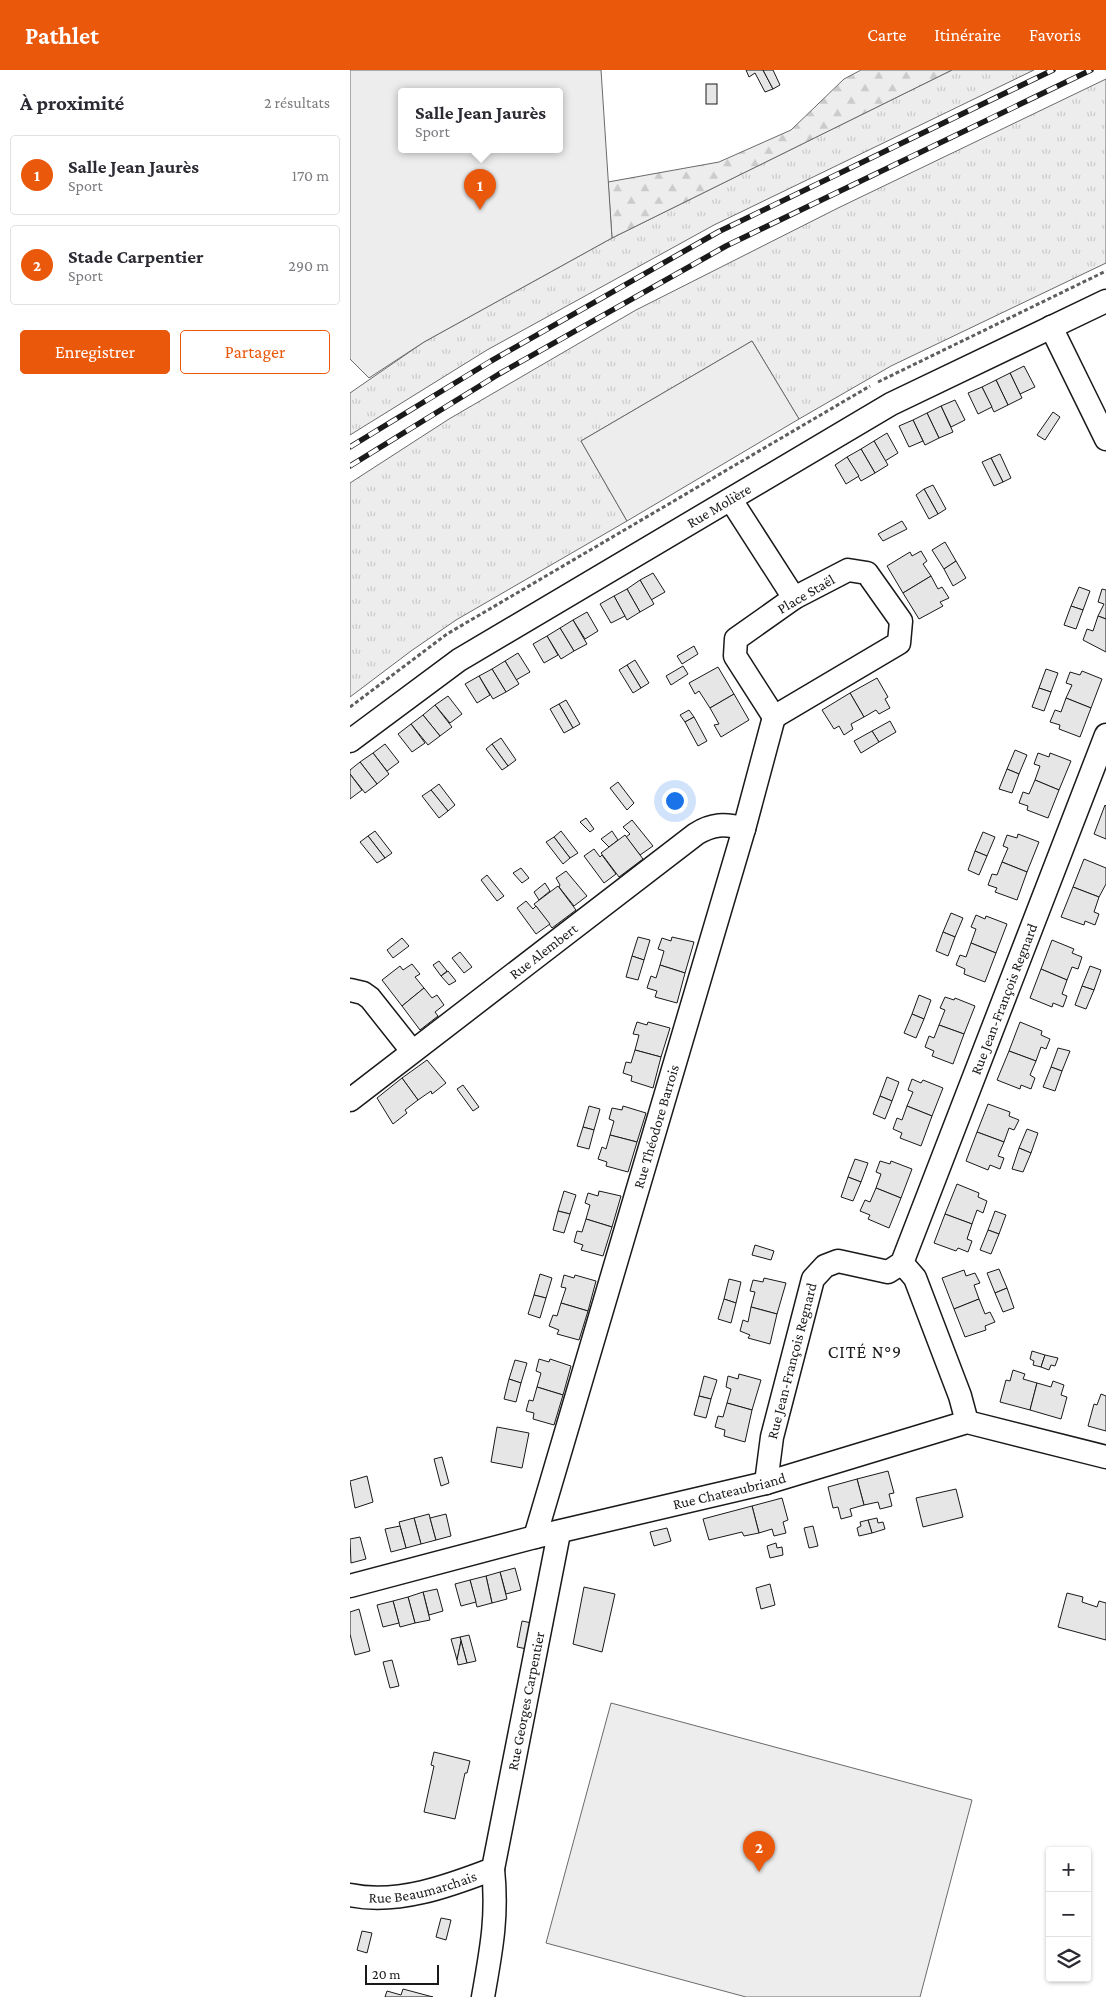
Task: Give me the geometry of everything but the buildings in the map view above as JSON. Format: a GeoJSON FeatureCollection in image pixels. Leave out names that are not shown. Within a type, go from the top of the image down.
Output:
{"type":"FeatureCollection","features":[{"type":"Feature","properties":{"kind":"street","name":"Rue Molière"},"geometry":{"type":"LineString","coordinates":[[350,742],[459,660],[890,404],[1106,301]]}},
{"type":"Feature","properties":{"kind":"street"},"geometry":{"type":"LineString","coordinates":[[1051,327],[1106,438]]}},
{"type":"Feature","properties":{"kind":"street"},"geometry":{"type":"LineString","coordinates":[[731,500],[794,598]]}},
{"type":"Feature","properties":{"kind":"street","name":"Place Staël"},"geometry":{"type":"LineString","coordinates":[[848,570],[867,573],[901,621],[899,643],[774,716],[735,656],[736,639],[794,598],[848,570]]}},
{"type":"Feature","properties":{"kind":"street","name":"Rue Théodore Barrois"},"geometry":{"type":"LineString","coordinates":[[535,1537],[744,828],[774,716]]}},
{"type":"Feature","properties":{"kind":"street","name":"Rue Jean-François Regnard"},"geometry":{"type":"LineString","coordinates":[[766,1483],[772,1437],[813,1279],[825,1266],[838,1261],[888,1272],[902,1263],[1106,735]]}},
{"type":"Feature","properties":{"kind":"street","name":"Rue Alembert"},"geometry":{"type":"LineString","coordinates":[[350,1100],[696,834],[708,827],[718,825],[744,828]]}},
{"type":"Feature","properties":{"kind":"street"},"geometry":{"type":"LineString","coordinates":[[350,990],[363,993],[370,998],[412,1051]]}},
{"type":"Feature","properties":{"kind":"street"},"geometry":{"type":"LineString","coordinates":[[902,1263],[915,1278],[960,1396],[967,1422],[1106,1457]]}},
{"type":"Feature","properties":{"kind":"street","name":"Rue Chateaubriand"},"geometry":{"type":"LineString","coordinates":[[350,1586],[535,1537],[559,1533],[766,1483],[967,1422]]}},
{"type":"Feature","properties":{"kind":"street","name":"Rue Georges Carpentier"},"geometry":{"type":"LineString","coordinates":[[483,1997],[495,1932],[496,1902],[492,1869],[559,1533]]}},
{"type":"Feature","properties":{"kind":"street","name":"Rue Beaumarchais"},"geometry":{"type":"LineString","coordinates":[[350,1895],[364,1898],[403,1896],[464,1881],[492,1869]]}},
{"type":"Feature","properties":{"kind":"green space"},"geometry":{"type":"Polygon","coordinates":[[[861,70],[952,70],[612,238],[608,182],[719,162],[791,130],[844,79],[861,70]]]}},
{"type":"Feature","properties":{"kind":"green space"},"geometry":{"type":"Polygon","coordinates":[[[952,70],[1034,70],[714,225],[487,350],[350,435],[350,393],[424,342],[612,238],[952,70]]]}},
{"type":"Feature","properties":{"kind":"green space"},"geometry":{"type":"Polygon","coordinates":[[[1106,79],[1106,263],[891,366],[799,419],[752,341],[581,441],[627,521],[456,620],[350,697],[350,483],[449,419],[636,310],[838,208],[1106,79]]]}},
{"type":"Feature","properties":{"kind":"shaded area"},"geometry":{"type":"Polygon","coordinates":[[[350,70],[601,70],[612,238],[424,342],[369,378],[350,359],[350,70]]]}},
{"type":"Feature","properties":{"kind":"shaded area"},"geometry":{"type":"Polygon","coordinates":[[[752,341],[799,419],[627,521],[581,441],[752,341]]]}},
{"type":"Feature","properties":{"kind":"shaded area"},"geometry":{"type":"Polygon","coordinates":[[[611,1703],[972,1800],[920,1997],[746,1997],[546,1943],[611,1703]]]}},
{"type":"Feature","properties":{"kind":"railway"},"geometry":{"type":"LineString","coordinates":[[350,447],[491,361],[718,232],[1053,70]]}},
{"type":"Feature","properties":{"kind":"railway"},"geometry":{"type":"LineString","coordinates":[[350,466],[499,374],[726,246],[1091,70]]}},
{"type":"Feature","properties":{"kind":"place","name":"Salle Jean Jaurès"},"geometry":{"type":"Point","coordinates":[480,210]}},
{"type":"Feature","properties":{"kind":"place","name":"Stade Carpentier"},"geometry":{"type":"Point","coordinates":[759,1872]}},
{"type":"Feature","properties":{"kind":"district","name":"CITÉ N°9"},"geometry":{"type":"Point","coordinates":[865,1352]}}]}
